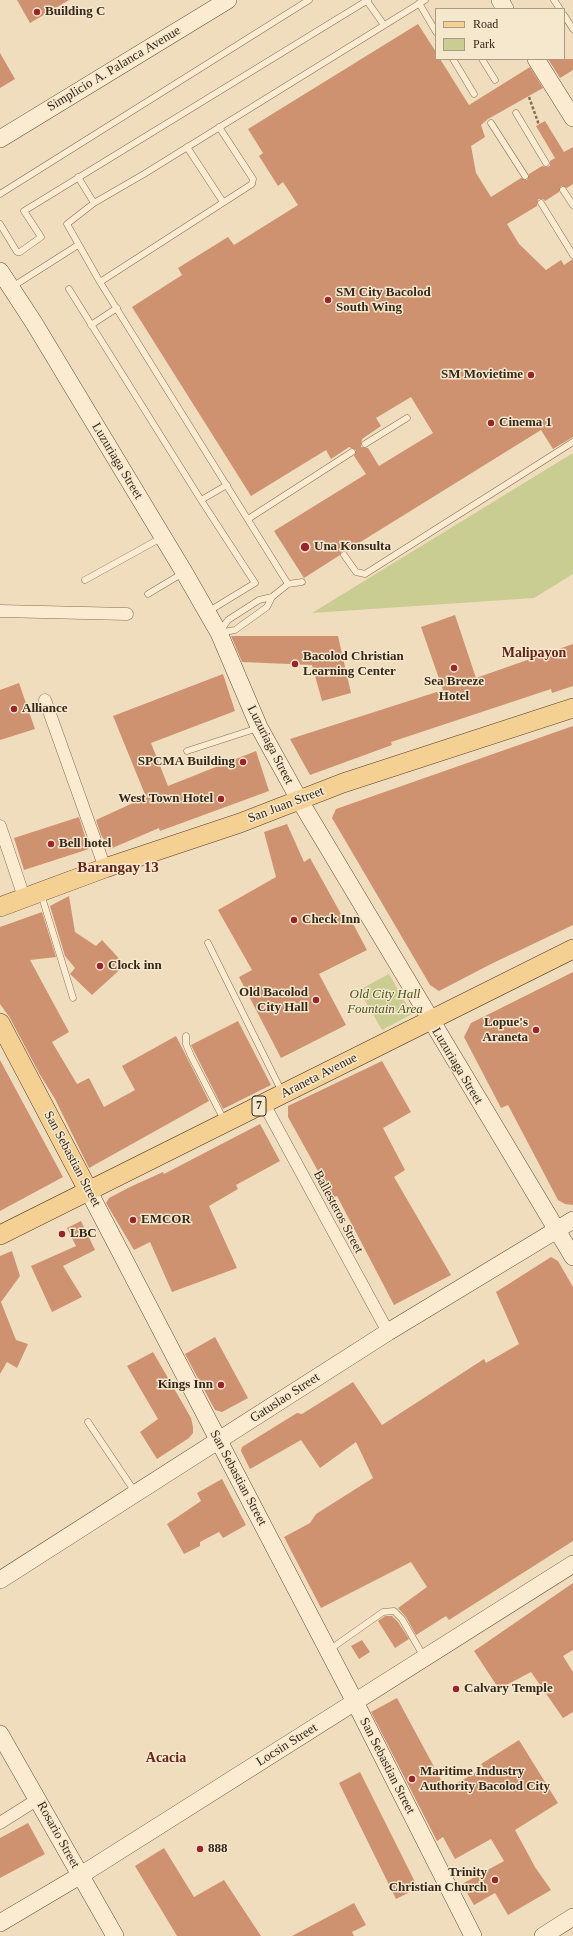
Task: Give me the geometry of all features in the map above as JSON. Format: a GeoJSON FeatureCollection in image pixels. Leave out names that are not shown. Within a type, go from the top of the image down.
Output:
{"type":"FeatureCollection","features":[{"type":"Feature","properties":{"kind":"main road","name":"San Juan Street"},"geometry":{"type":"LineString","coordinates":[[0,907],[105,868],[300,801],[343,783],[573,708]]}},
{"type":"Feature","properties":{"kind":"main road","name":"Araneta Avenue"},"geometry":{"type":"LineString","coordinates":[[0,1235],[88,1190],[430,1022],[573,949]]}},
{"type":"Feature","properties":{"kind":"main road","name":"San Sebastian Street"},"geometry":{"type":"LineString","coordinates":[[0,1022],[88,1190]]}},
{"type":"Feature","properties":{"kind":"street","name":"Simplicio A. Palanca Avenue"},"geometry":{"type":"LineString","coordinates":[[0,139],[228,0]]}},
{"type":"Feature","properties":{"kind":"street"},"geometry":{"type":"LineString","coordinates":[[537,60],[573,118]]}},
{"type":"Feature","properties":{"kind":"street","name":"Luzuriaga Street"},"geometry":{"type":"LineString","coordinates":[[0,271],[38,330],[184,572],[219,633],[259,727],[300,801],[430,1022],[573,1257]]}},
{"type":"Feature","properties":{"kind":"street"},"geometry":{"type":"LineString","coordinates":[[0,611],[127,614]]}},
{"type":"Feature","properties":{"kind":"street"},"geometry":{"type":"LineString","coordinates":[[45,700],[105,868]]}},
{"type":"Feature","properties":{"kind":"street"},"geometry":{"type":"LineString","coordinates":[[0,826],[32,895]]}},
{"type":"Feature","properties":{"kind":"street","name":"Ballesteros Street"},"geometry":{"type":"LineString","coordinates":[[264,1104],[388,1332]]}},
{"type":"Feature","properties":{"kind":"street","name":"San Sebastian Street"},"geometry":{"type":"LineString","coordinates":[[88,1190],[355,1702],[473,1936]]}},
{"type":"Feature","properties":{"kind":"street","name":"Gatuslao Street"},"geometry":{"type":"LineString","coordinates":[[0,1580],[388,1332],[573,1220]]}},
{"type":"Feature","properties":{"kind":"street","name":"Locsin Street"},"geometry":{"type":"LineString","coordinates":[[0,1923],[81,1875],[573,1564]]}},
{"type":"Feature","properties":{"kind":"street","name":"Rosario Street"},"geometry":{"type":"LineString","coordinates":[[0,1734],[116,1936]]}},
{"type":"Feature","properties":{"kind":"street"},"geometry":{"type":"LineString","coordinates":[[0,1824],[38,1799]]}},
{"type":"Feature","properties":{"kind":"street"},"geometry":{"type":"LineString","coordinates":[[543,1936],[573,1917]]}},
{"type":"Feature","properties":{"kind":"lane"},"geometry":{"type":"LineString","coordinates":[[0,194],[309,0]]}},
{"type":"Feature","properties":{"kind":"lane"},"geometry":{"type":"LineString","coordinates":[[0,224],[17,252],[20,252],[41,238],[24,211],[78,177],[367,0],[384,25]]}},
{"type":"Feature","properties":{"kind":"lane"},"geometry":{"type":"LineString","coordinates":[[288,584],[100,282],[67,224],[94,202],[187,147],[422,2],[435,30]]}},
{"type":"Feature","properties":{"kind":"lane"},"geometry":{"type":"LineString","coordinates":[[565,17],[573,29]]}},
{"type":"Feature","properties":{"kind":"lane"},"geometry":{"type":"LineString","coordinates":[[453,60],[474,94]]}},
{"type":"Feature","properties":{"kind":"lane"},"geometry":{"type":"LineString","coordinates":[[483,60],[495,80]]}},
{"type":"Feature","properties":{"kind":"lane"},"geometry":{"type":"LineString","coordinates":[[516,113],[546,163]]}},
{"type":"Feature","properties":{"kind":"lane"},"geometry":{"type":"LineString","coordinates":[[491,123],[525,176]]}},
{"type":"Feature","properties":{"kind":"lane"},"geometry":{"type":"LineString","coordinates":[[100,282],[252,184],[253,180],[219,127]]}},
{"type":"Feature","properties":{"kind":"lane"},"geometry":{"type":"LineString","coordinates":[[187,147],[223,202]]}},
{"type":"Feature","properties":{"kind":"lane"},"geometry":{"type":"LineString","coordinates":[[78,177],[94,202]]}},
{"type":"Feature","properties":{"kind":"lane"},"geometry":{"type":"LineString","coordinates":[[563,190],[573,205]]}},
{"type":"Feature","properties":{"kind":"lane"},"geometry":{"type":"LineString","coordinates":[[541,203],[573,254]]}},
{"type":"Feature","properties":{"kind":"lane"},"geometry":{"type":"LineString","coordinates":[[10,288],[78,245]]}},
{"type":"Feature","properties":{"kind":"lane"},"geometry":{"type":"LineString","coordinates":[[69,289],[201,500],[255,582],[207,612]]}},
{"type":"Feature","properties":{"kind":"lane"},"geometry":{"type":"LineString","coordinates":[[91,325],[117,308]]}},
{"type":"Feature","properties":{"kind":"lane"},"geometry":{"type":"LineString","coordinates":[[365,444],[407,418]]}},
{"type":"Feature","properties":{"kind":"lane"},"geometry":{"type":"LineString","coordinates":[[344,555],[356,572],[365,574],[573,442]]}},
{"type":"Feature","properties":{"kind":"lane"},"geometry":{"type":"LineString","coordinates":[[248,519],[352,452]]}},
{"type":"Feature","properties":{"kind":"lane"},"geometry":{"type":"LineString","coordinates":[[201,500],[227,485]]}},
{"type":"Feature","properties":{"kind":"lane"},"geometry":{"type":"LineString","coordinates":[[86,580],[163,537]]}},
{"type":"Feature","properties":{"kind":"lane"},"geometry":{"type":"LineString","coordinates":[[148,594],[184,572]]}},
{"type":"Feature","properties":{"kind":"lane"},"geometry":{"type":"LineString","coordinates":[[219,633],[236,630],[266,607],[272,597],[288,584],[302,582]]}},
{"type":"Feature","properties":{"kind":"lane"},"geometry":{"type":"LineString","coordinates":[[219,633],[228,620],[259,600],[272,597]]}},
{"type":"Feature","properties":{"kind":"lane"},"geometry":{"type":"LineString","coordinates":[[187,751],[259,727]]}},
{"type":"Feature","properties":{"kind":"lane"},"geometry":{"type":"LineString","coordinates":[[32,895],[73,998]]}},
{"type":"Feature","properties":{"kind":"lane"},"geometry":{"type":"LineString","coordinates":[[208,943],[283,1094]]}},
{"type":"Feature","properties":{"kind":"lane"},"geometry":{"type":"LineString","coordinates":[[186,1036],[186,1044],[191,1056],[226,1123]]}},
{"type":"Feature","properties":{"kind":"lane"},"geometry":{"type":"LineString","coordinates":[[88,1422],[136,1494]]}},
{"type":"Feature","properties":{"kind":"lane"},"geometry":{"type":"LineString","coordinates":[[328,1650],[383,1612],[394,1612],[402,1619],[424,1658]]}},
{"type":"Feature","properties":{"kind":"path"},"geometry":{"type":"LineString","coordinates":[[529,97],[539,124]]}},
{"type":"Feature","properties":{"kind":"green space"},"geometry":{"type":"Polygon","coordinates":[[[573,453],[573,574],[534,598],[312,613],[573,453]]]}},
{"type":"Feature","properties":{"kind":"green space","name":"Old City Hall Fountain Area"},"geometry":{"type":"Polygon","coordinates":[[[389,974],[412,1014],[382,1030],[359,990],[389,974]]]}},
{"type":"Feature","properties":{"kind":"building","name":"Building C"},"geometry":{"type":"Polygon","coordinates":[[[17,0],[69,0],[30,23],[17,0]]]}},
{"type":"Feature","properties":{"kind":"building","name":"SM City Bacolod South Wing"},"geometry":{"type":"Polygon","coordinates":[[[418,24],[435,50],[435,60],[441,60],[469,105],[530,67],[543,88],[488,119],[481,125],[485,137],[471,146],[476,173],[491,197],[521,178],[527,180],[529,174],[542,166],[550,166],[550,161],[555,158],[536,126],[545,121],[564,152],[573,147],[573,184],[567,188],[561,186],[559,192],[545,201],[543,199],[538,199],[537,206],[507,224],[519,244],[546,270],[561,260],[564,265],[573,259],[573,437],[553,449],[541,430],[346,551],[342,551],[340,555],[304,578],[274,531],[366,474],[354,456],[356,450],[349,447],[331,459],[326,450],[251,496],[132,307],[182,275],[178,268],[228,237],[234,245],[298,205],[283,182],[278,186],[259,156],[263,153],[248,129],[418,24]],[[411,397],[376,418],[381,426],[362,439],[361,447],[368,448],[379,466],[433,433],[411,397]]]}},
{"type":"Feature","properties":{"kind":"building"},"geometry":{"type":"Polygon","coordinates":[[[0,53],[15,79],[0,88],[0,53]]]}},
{"type":"Feature","properties":{"kind":"building"},"geometry":{"type":"Polygon","coordinates":[[[573,59],[573,70],[560,78],[549,60],[573,59]]]}},
{"type":"Feature","properties":{"kind":"building"},"geometry":{"type":"Polygon","coordinates":[[[455,615],[476,678],[573,644],[573,686],[552,693],[551,689],[391,742],[392,745],[310,775],[290,739],[443,690],[421,627],[455,615]]]}},
{"type":"Feature","properties":{"kind":"building"},"geometry":{"type":"Polygon","coordinates":[[[231,636],[338,636],[351,693],[322,701],[312,665],[242,662],[231,636]]]}},
{"type":"Feature","properties":{"kind":"building","name":"SPCMA Building"},"geometry":{"type":"Polygon","coordinates":[[[223,674],[235,711],[151,743],[168,786],[256,751],[269,791],[160,831],[159,828],[110,849],[101,835],[96,820],[146,797],[113,716],[223,674]]]}},
{"type":"Feature","properties":{"kind":"building","name":"Alliance"},"geometry":{"type":"Polygon","coordinates":[[[19,683],[35,729],[0,740],[0,690],[19,683]]]}},
{"type":"Feature","properties":{"kind":"building"},"geometry":{"type":"Polygon","coordinates":[[[573,726],[573,925],[493,963],[439,991],[430,985],[332,818],[336,809],[573,726]]]}},
{"type":"Feature","properties":{"kind":"building","name":"Bell hotel"},"geometry":{"type":"Polygon","coordinates":[[[79,817],[89,849],[24,870],[14,838],[79,817]]]}},
{"type":"Feature","properties":{"kind":"building"},"geometry":{"type":"Polygon","coordinates":[[[287,824],[304,862],[310,858],[346,923],[351,920],[367,950],[319,974],[346,1025],[281,1058],[239,977],[252,970],[218,910],[276,877],[264,832],[287,824]]]}},
{"type":"Feature","properties":{"kind":"building"},"geometry":{"type":"Polygon","coordinates":[[[69,896],[75,932],[96,946],[102,940],[125,965],[92,995],[70,974],[75,968],[65,956],[50,906],[69,896]]]}},
{"type":"Feature","properties":{"kind":"building"},"geometry":{"type":"Polygon","coordinates":[[[42,912],[56,957],[30,960],[69,1032],[52,1042],[77,1084],[89,1078],[104,1107],[135,1090],[122,1066],[176,1036],[209,1101],[89,1168],[55,1099],[39,1073],[10,1018],[0,1004],[0,927],[42,912]]]}},
{"type":"Feature","properties":{"kind":"building"},"geometry":{"type":"Polygon","coordinates":[[[573,972],[573,1205],[565,1204],[558,1200],[508,1105],[501,1108],[464,1037],[471,1023],[573,972]]]}},
{"type":"Feature","properties":{"kind":"building"},"geometry":{"type":"Polygon","coordinates":[[[238,1021],[271,1085],[223,1109],[191,1045],[238,1021]]]}},
{"type":"Feature","properties":{"kind":"building"},"geometry":{"type":"Polygon","coordinates":[[[0,1060],[63,1177],[0,1211],[0,1060]]]}},
{"type":"Feature","properties":{"kind":"building"},"geometry":{"type":"Polygon","coordinates":[[[382,1061],[411,1112],[383,1128],[405,1170],[394,1177],[451,1275],[394,1305],[337,1196],[333,1198],[288,1117],[288,1106],[382,1061]]]}},
{"type":"Feature","properties":{"kind":"building"},"geometry":{"type":"Polygon","coordinates":[[[260,1124],[280,1161],[236,1185],[238,1189],[209,1206],[237,1268],[172,1292],[150,1242],[134,1250],[106,1203],[109,1198],[130,1187],[163,1172],[164,1174],[260,1124]]]}},
{"type":"Feature","properties":{"kind":"building"},"geometry":{"type":"Polygon","coordinates":[[[81,1221],[95,1250],[63,1266],[82,1297],[52,1312],[31,1266],[76,1246],[67,1228],[81,1221]]]}},
{"type":"Feature","properties":{"kind":"building"},"geometry":{"type":"Polygon","coordinates":[[[12,1251],[20,1276],[1,1302],[16,1340],[28,1344],[17,1368],[7,1362],[0,1374],[0,1256],[12,1251]]]}},
{"type":"Feature","properties":{"kind":"building"},"geometry":{"type":"Polygon","coordinates":[[[551,1257],[558,1261],[573,1287],[573,1541],[449,1620],[446,1616],[416,1635],[406,1617],[398,1608],[427,1587],[411,1562],[321,1608],[284,1537],[310,1523],[316,1514],[373,1478],[356,1442],[320,1468],[301,1440],[250,1469],[241,1451],[242,1447],[297,1413],[302,1414],[353,1382],[382,1425],[484,1359],[486,1363],[519,1344],[496,1292],[551,1257]]]}},
{"type":"Feature","properties":{"kind":"building","name":"Kings Inn"},"geometry":{"type":"Polygon","coordinates":[[[215,1337],[248,1398],[222,1412],[215,1410],[185,1354],[215,1337]]]}},
{"type":"Feature","properties":{"kind":"building"},"geometry":{"type":"Polygon","coordinates":[[[153,1352],[191,1418],[193,1427],[193,1433],[189,1438],[157,1459],[140,1432],[158,1419],[127,1366],[153,1352]]]}},
{"type":"Feature","properties":{"kind":"building"},"geometry":{"type":"Polygon","coordinates":[[[222,1479],[246,1525],[223,1538],[219,1532],[200,1542],[200,1546],[184,1554],[167,1524],[201,1501],[197,1493],[222,1479]]]}},
{"type":"Feature","properties":{"kind":"building"},"geometry":{"type":"Polygon","coordinates":[[[573,1583],[573,1650],[563,1656],[573,1672],[573,1712],[563,1718],[531,1672],[499,1689],[474,1651],[573,1583]]]}},
{"type":"Feature","properties":{"kind":"building"},"geometry":{"type":"Polygon","coordinates":[[[385,1616],[392,1616],[398,1622],[409,1639],[395,1648],[378,1621],[385,1616]]]}},
{"type":"Feature","properties":{"kind":"building"},"geometry":{"type":"Polygon","coordinates":[[[362,1640],[370,1652],[359,1659],[351,1646],[362,1640]]]}},
{"type":"Feature","properties":{"kind":"building"},"geometry":{"type":"Polygon","coordinates":[[[397,1698],[446,1789],[484,1768],[481,1764],[519,1740],[558,1803],[515,1830],[535,1867],[551,1890],[508,1915],[495,1893],[474,1905],[462,1884],[504,1861],[491,1839],[455,1859],[443,1837],[437,1841],[371,1712],[397,1698]]]}},
{"type":"Feature","properties":{"kind":"building"},"geometry":{"type":"Polygon","coordinates":[[[360,1772],[418,1888],[396,1899],[339,1783],[360,1772]]]}},
{"type":"Feature","properties":{"kind":"building"},"geometry":{"type":"Polygon","coordinates":[[[28,1823],[45,1854],[0,1878],[0,1838],[28,1823]]]}},
{"type":"Feature","properties":{"kind":"building"},"geometry":{"type":"Polygon","coordinates":[[[164,1848],[194,1897],[224,1880],[261,1936],[177,1936],[135,1866],[164,1848]]]}},
{"type":"Feature","properties":{"kind":"building"},"geometry":{"type":"Polygon","coordinates":[[[354,1903],[366,1925],[352,1932],[354,1936],[292,1936],[354,1903]]]}},
{"type":"Feature","properties":{"kind":"place","name":"Building C"},"geometry":{"type":"Point","coordinates":[37,12]}},
{"type":"Feature","properties":{"kind":"place","name":"SM City Bacolod South Wing"},"geometry":{"type":"Point","coordinates":[328,300]}},
{"type":"Feature","properties":{"kind":"place","name":"SM Movietime"},"geometry":{"type":"Point","coordinates":[531,375]}},
{"type":"Feature","properties":{"kind":"place","name":"Cinema 1"},"geometry":{"type":"Point","coordinates":[491,423]}},
{"type":"Feature","properties":{"kind":"place","name":"Una Konsulta"},"geometry":{"type":"Point","coordinates":[305,547]}},
{"type":"Feature","properties":{"kind":"place","name":"Bacolod Christian Learning Center"},"geometry":{"type":"Point","coordinates":[295,664]}},
{"type":"Feature","properties":{"kind":"place","name":"Sea Breeze Hotel"},"geometry":{"type":"Point","coordinates":[454,668]}},
{"type":"Feature","properties":{"kind":"place","name":"Alliance"},"geometry":{"type":"Point","coordinates":[14,709]}},
{"type":"Feature","properties":{"kind":"place","name":"SPCMA Building"},"geometry":{"type":"Point","coordinates":[243,762]}},
{"type":"Feature","properties":{"kind":"place","name":"West Town Hotel"},"geometry":{"type":"Point","coordinates":[221,799]}},
{"type":"Feature","properties":{"kind":"place","name":"Bell hotel"},"geometry":{"type":"Point","coordinates":[51,844]}},
{"type":"Feature","properties":{"kind":"place","name":"Check Inn"},"geometry":{"type":"Point","coordinates":[294,920]}},
{"type":"Feature","properties":{"kind":"place","name":"Clock inn"},"geometry":{"type":"Point","coordinates":[100,966]}},
{"type":"Feature","properties":{"kind":"place","name":"Old Bacolod City Hall"},"geometry":{"type":"Point","coordinates":[316,1000]}},
{"type":"Feature","properties":{"kind":"place","name":"Lopue's Araneta"},"geometry":{"type":"Point","coordinates":[536,1030]}},
{"type":"Feature","properties":{"kind":"place","name":"EMCOR"},"geometry":{"type":"Point","coordinates":[133,1220]}},
{"type":"Feature","properties":{"kind":"place","name":"LBC"},"geometry":{"type":"Point","coordinates":[62,1234]}},
{"type":"Feature","properties":{"kind":"place","name":"Kings Inn"},"geometry":{"type":"Point","coordinates":[221,1385]}},
{"type":"Feature","properties":{"kind":"place","name":"Calvary Temple"},"geometry":{"type":"Point","coordinates":[456,1689]}},
{"type":"Feature","properties":{"kind":"place","name":"Maritime Industry Authority Bacolod City"},"geometry":{"type":"Point","coordinates":[412,1779]}},
{"type":"Feature","properties":{"kind":"place","name":"888"},"geometry":{"type":"Point","coordinates":[200,1849]}},
{"type":"Feature","properties":{"kind":"place","name":"Trinity Christian Church"},"geometry":{"type":"Point","coordinates":[495,1880]}},
{"type":"Feature","properties":{"kind":"district","name":"Malipayon"},"geometry":{"type":"Point","coordinates":[534,653]}},
{"type":"Feature","properties":{"kind":"district","name":"Barangay 13"},"geometry":{"type":"Point","coordinates":[118,868]}},
{"type":"Feature","properties":{"kind":"district","name":"Acacia"},"geometry":{"type":"Point","coordinates":[166,1758]}}]}
